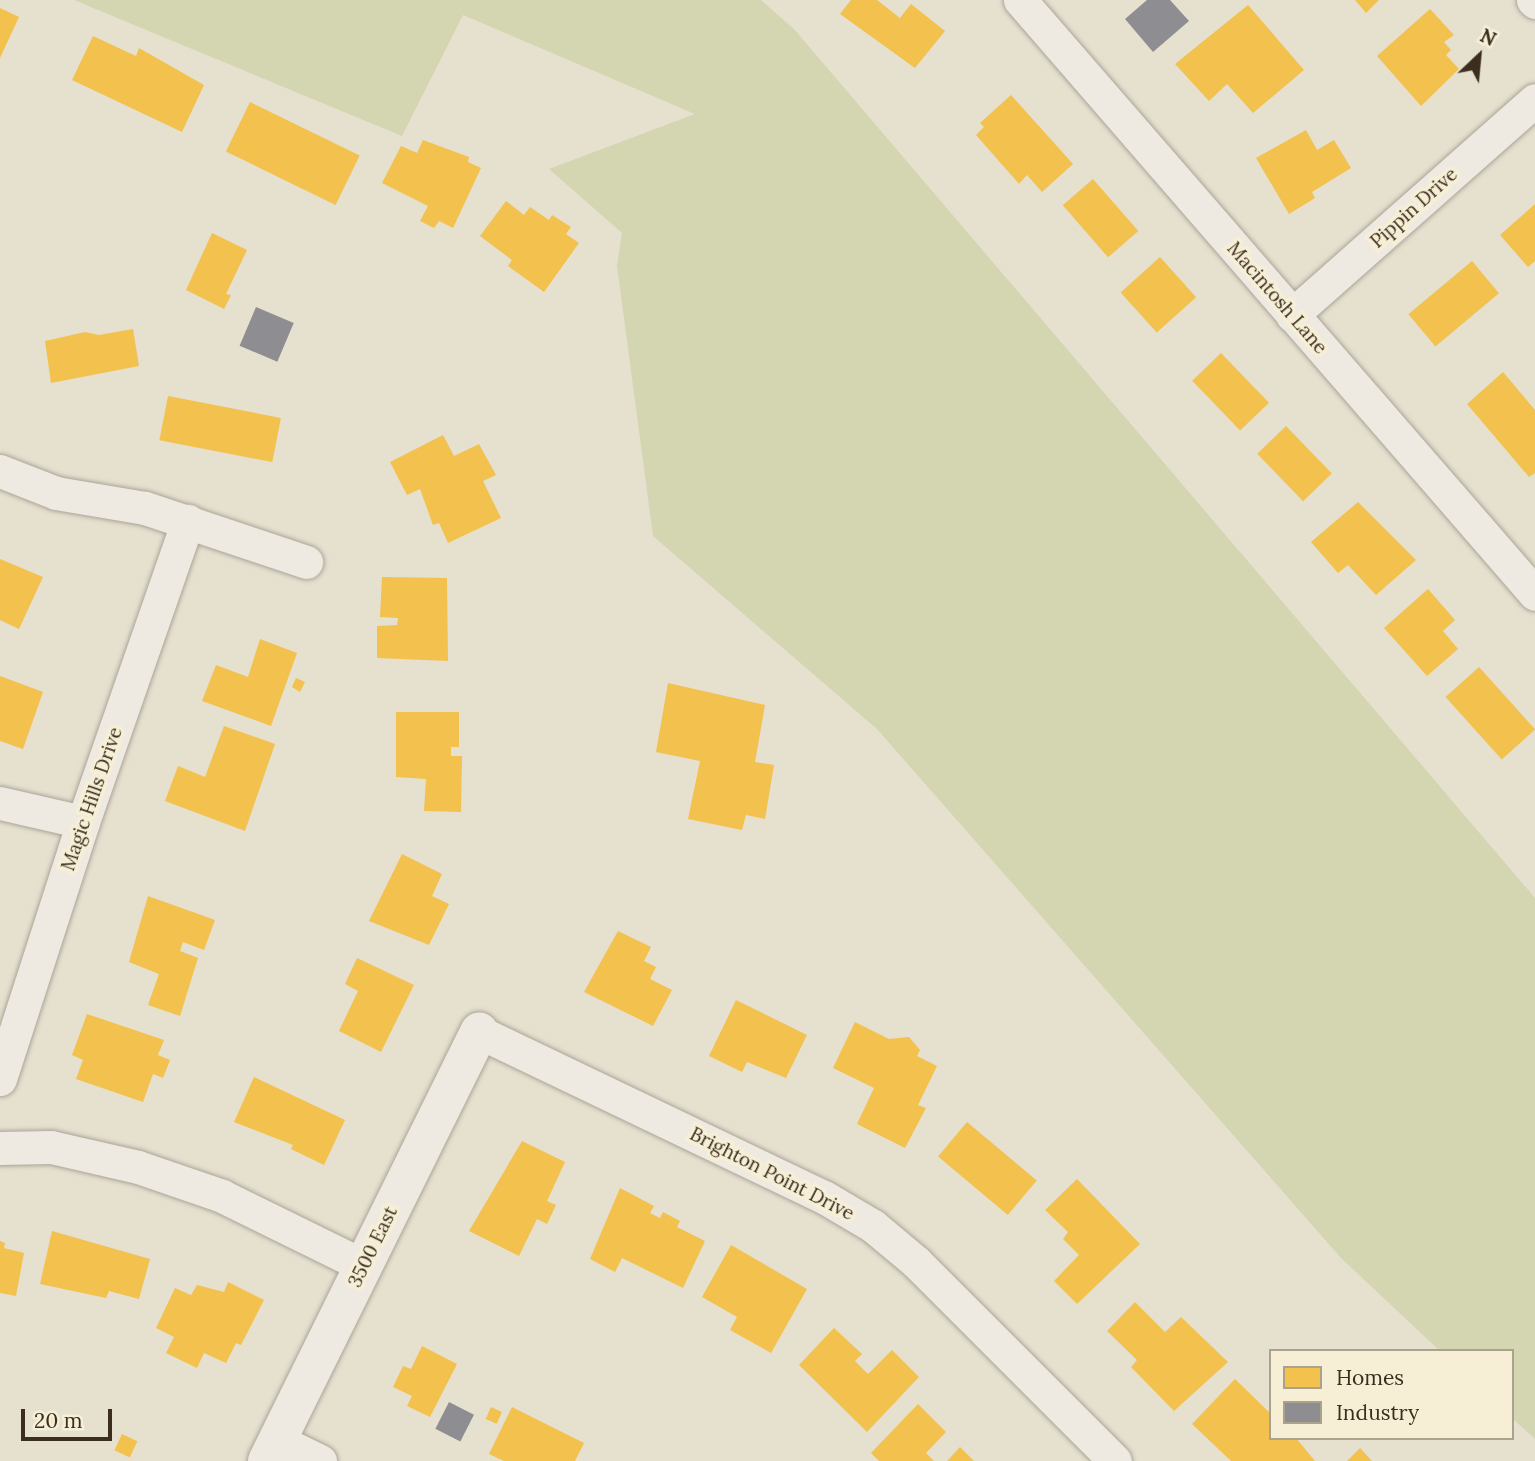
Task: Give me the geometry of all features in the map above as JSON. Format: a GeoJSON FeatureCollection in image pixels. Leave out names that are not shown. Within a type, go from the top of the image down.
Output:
{"type":"FeatureCollection","features":[{"type":"Feature","properties":{"kind":"street","name":"Macintosh Lane"},"geometry":{"type":"LineString","coordinates":[[1020,0],[1535,594]]}},
{"type":"Feature","properties":{"kind":"street","name":"Pippin Drive"},"geometry":{"type":"LineString","coordinates":[[1292,315],[1535,100]]}},
{"type":"Feature","properties":{"kind":"street"},"geometry":{"type":"LineString","coordinates":[[0,471],[56,493],[145,508],[306,562]]}},
{"type":"Feature","properties":{"kind":"street","name":"Magic Hills Drive"},"geometry":{"type":"LineString","coordinates":[[0,1079],[83,822],[188,521]]}},
{"type":"Feature","properties":{"kind":"street"},"geometry":{"type":"LineString","coordinates":[[0,803],[83,822]]}},
{"type":"Feature","properties":{"kind":"street","name":"3500 East"},"geometry":{"type":"LineString","coordinates":[[272,1451],[479,1032]]}},
{"type":"Feature","properties":{"kind":"street","name":"Brighton Point Drive"},"geometry":{"type":"LineString","coordinates":[[479,1032],[824,1197],[873,1226],[933,1278],[1115,1461]]}},
{"type":"Feature","properties":{"kind":"street"},"geometry":{"type":"LineString","coordinates":[[0,1148],[51,1147],[138,1167],[222,1196],[364,1266]]}},
{"type":"Feature","properties":{"kind":"street"},"geometry":{"type":"LineString","coordinates":[[272,1451],[320,1461]]}},
{"type":"Feature","properties":{"kind":"green space"},"geometry":{"type":"Polygon","coordinates":[[[74,0],[761,0],[794,29],[1535,898],[1535,1439],[1514,1420],[1514,1349],[1438,1349],[1341,1258],[877,729],[653,536],[617,266],[622,233],[549,169],[695,114],[463,15],[402,136],[74,0]]]}},
{"type":"Feature","properties":{"kind":"building: Homes"},"geometry":{"type":"Polygon","coordinates":[[[851,0],[877,0],[900,18],[911,4],[945,31],[915,68],[840,14],[851,0]]]}},
{"type":"Feature","properties":{"kind":"building: Homes"},"geometry":{"type":"Polygon","coordinates":[[[1355,0],[1379,0],[1366,13],[1355,0]]]}},
{"type":"Feature","properties":{"kind":"building: Homes"},"geometry":{"type":"Polygon","coordinates":[[[1248,5],[1304,70],[1253,113],[1227,84],[1209,101],[1175,64],[1248,5]]]}},
{"type":"Feature","properties":{"kind":"building: Homes"},"geometry":{"type":"Polygon","coordinates":[[[0,8],[19,17],[0,58],[0,8]]]}},
{"type":"Feature","properties":{"kind":"building: Homes"},"geometry":{"type":"Polygon","coordinates":[[[1430,9],[1454,35],[1444,42],[1451,50],[1446,55],[1459,69],[1421,106],[1377,56],[1430,9]]]}},
{"type":"Feature","properties":{"kind":"building: Homes"},"geometry":{"type":"Polygon","coordinates":[[[93,36],[136,56],[139,48],[204,85],[182,132],[72,80],[93,36]]]}},
{"type":"Feature","properties":{"kind":"building: Homes"},"geometry":{"type":"Polygon","coordinates":[[[1011,95],[1073,164],[1042,192],[1027,175],[1019,184],[976,135],[984,127],[980,123],[1011,95]]]}},
{"type":"Feature","properties":{"kind":"building: Homes"},"geometry":{"type":"Polygon","coordinates":[[[250,102],[360,155],[336,205],[226,151],[250,102]]]}},
{"type":"Feature","properties":{"kind":"building: Homes"},"geometry":{"type":"Polygon","coordinates":[[[1306,130],[1317,150],[1334,140],[1351,168],[1312,192],[1315,198],[1289,214],[1256,158],[1306,130]]]}},
{"type":"Feature","properties":{"kind":"building: Homes"},"geometry":{"type":"Polygon","coordinates":[[[423,140],[469,157],[468,162],[481,168],[453,228],[439,221],[434,228],[420,221],[428,206],[382,183],[401,146],[417,153],[423,140]]]}},
{"type":"Feature","properties":{"kind":"building: Homes"},"geometry":{"type":"Polygon","coordinates":[[[1093,179],[1138,231],[1108,257],[1063,205],[1093,179]]]}},
{"type":"Feature","properties":{"kind":"building: Homes"},"geometry":{"type":"Polygon","coordinates":[[[506,201],[524,215],[530,207],[549,220],[552,215],[571,227],[566,234],[579,243],[544,292],[508,266],[512,260],[480,236],[506,201]]]}},
{"type":"Feature","properties":{"kind":"building: Homes"},"geometry":{"type":"Polygon","coordinates":[[[1535,204],[1535,261],[1528,267],[1500,235],[1535,204]]]}},
{"type":"Feature","properties":{"kind":"building: Homes"},"geometry":{"type":"Polygon","coordinates":[[[212,233],[247,250],[226,294],[231,295],[224,309],[186,290],[212,233]]]}},
{"type":"Feature","properties":{"kind":"building: Homes"},"geometry":{"type":"Polygon","coordinates":[[[1160,257],[1196,297],[1157,333],[1121,292],[1160,257]]]}},
{"type":"Feature","properties":{"kind":"building: Homes"},"geometry":{"type":"Polygon","coordinates":[[[1472,261],[1499,293],[1435,347],[1408,314],[1472,261]]]}},
{"type":"Feature","properties":{"kind":"building: Homes"},"geometry":{"type":"Polygon","coordinates":[[[133,329],[139,366],[51,383],[45,341],[85,332],[99,335],[133,329]]]}},
{"type":"Feature","properties":{"kind":"building: Homes"},"geometry":{"type":"Polygon","coordinates":[[[1221,353],[1269,403],[1240,430],[1192,381],[1221,353]]]}},
{"type":"Feature","properties":{"kind":"building: Homes"},"geometry":{"type":"Polygon","coordinates":[[[1503,372],[1535,410],[1535,473],[1529,477],[1467,404],[1503,372]]]}},
{"type":"Feature","properties":{"kind":"building: Homes"},"geometry":{"type":"Polygon","coordinates":[[[168,396],[281,418],[272,462],[159,440],[168,396]]]}},
{"type":"Feature","properties":{"kind":"building: Homes"},"geometry":{"type":"Polygon","coordinates":[[[1286,426],[1332,473],[1303,501],[1257,454],[1286,426]]]}},
{"type":"Feature","properties":{"kind":"building: Homes"},"geometry":{"type":"Polygon","coordinates":[[[443,435],[454,456],[479,444],[496,475],[483,481],[501,518],[448,543],[439,523],[433,525],[420,489],[407,495],[390,462],[443,435]]]}},
{"type":"Feature","properties":{"kind":"building: Homes"},"geometry":{"type":"Polygon","coordinates":[[[1358,502],[1416,560],[1376,595],[1348,565],[1338,573],[1311,542],[1358,502]]]}},
{"type":"Feature","properties":{"kind":"building: Homes"},"geometry":{"type":"Polygon","coordinates":[[[0,559],[43,577],[19,629],[0,620],[0,559]]]}},
{"type":"Feature","properties":{"kind":"building: Homes"},"geometry":{"type":"Polygon","coordinates":[[[382,577],[447,578],[448,661],[377,658],[377,626],[397,625],[398,618],[380,617],[382,577]]]}},
{"type":"Feature","properties":{"kind":"building: Homes"},"geometry":{"type":"Polygon","coordinates":[[[1428,589],[1455,620],[1443,631],[1458,649],[1427,676],[1384,628],[1428,589]]]}},
{"type":"Feature","properties":{"kind":"building: Homes"},"geometry":{"type":"Polygon","coordinates":[[[260,639],[297,653],[271,726],[202,701],[216,665],[248,677],[260,639]]]}},
{"type":"Feature","properties":{"kind":"building: Homes"},"geometry":{"type":"Polygon","coordinates":[[[1479,667],[1535,729],[1502,760],[1446,697],[1479,667]]]}},
{"type":"Feature","properties":{"kind":"building: Homes"},"geometry":{"type":"Polygon","coordinates":[[[0,676],[43,692],[23,749],[0,741],[0,676]]]}},
{"type":"Feature","properties":{"kind":"building: Homes"},"geometry":{"type":"Polygon","coordinates":[[[296,678],[305,682],[300,692],[292,687],[296,678]]]}},
{"type":"Feature","properties":{"kind":"building: Homes"},"geometry":{"type":"Polygon","coordinates":[[[668,683],[765,705],[755,762],[774,765],[765,819],[746,815],[742,830],[688,819],[700,761],[656,752],[668,683]]]}},
{"type":"Feature","properties":{"kind":"building: Homes"},"geometry":{"type":"Polygon","coordinates":[[[396,712],[459,712],[459,747],[451,747],[451,756],[462,756],[461,812],[424,811],[426,779],[396,777],[396,712]]]}},
{"type":"Feature","properties":{"kind":"building: Homes"},"geometry":{"type":"Polygon","coordinates":[[[224,726],[275,744],[245,831],[165,801],[178,766],[205,777],[224,726]]]}},
{"type":"Feature","properties":{"kind":"building: Homes"},"geometry":{"type":"Polygon","coordinates":[[[402,854],[442,874],[432,896],[449,904],[429,945],[369,921],[402,854]]]}},
{"type":"Feature","properties":{"kind":"building: Homes"},"geometry":{"type":"Polygon","coordinates":[[[148,896],[215,920],[204,950],[183,942],[180,951],[198,958],[180,1016],[148,1005],[159,974],[129,962],[148,896]]]}},
{"type":"Feature","properties":{"kind":"building: Homes"},"geometry":{"type":"Polygon","coordinates":[[[618,931],[651,947],[644,961],[656,967],[650,979],[672,990],[653,1026],[584,992],[618,931]]]}},
{"type":"Feature","properties":{"kind":"building: Homes"},"geometry":{"type":"Polygon","coordinates":[[[357,958],[414,985],[381,1052],[339,1031],[358,991],[345,984],[357,958]]]}},
{"type":"Feature","properties":{"kind":"building: Homes"},"geometry":{"type":"Polygon","coordinates":[[[736,1000],[807,1035],[786,1078],[747,1062],[742,1072],[709,1056],[736,1000]]]}},
{"type":"Feature","properties":{"kind":"building: Homes"},"geometry":{"type":"Polygon","coordinates":[[[87,1014],[164,1040],[158,1055],[170,1060],[163,1078],[153,1074],[143,1102],[76,1079],[83,1060],[72,1055],[87,1014]]]}},
{"type":"Feature","properties":{"kind":"building: Homes"},"geometry":{"type":"Polygon","coordinates":[[[855,1022],[889,1039],[909,1037],[920,1050],[917,1056],[937,1066],[918,1105],[926,1108],[905,1148],[857,1124],[874,1088],[833,1068],[855,1022]]]}},
{"type":"Feature","properties":{"kind":"building: Homes"},"geometry":{"type":"Polygon","coordinates":[[[254,1077],[345,1120],[324,1165],[291,1149],[293,1145],[234,1122],[254,1077]]]}},
{"type":"Feature","properties":{"kind":"building: Homes"},"geometry":{"type":"Polygon","coordinates":[[[967,1122],[1037,1180],[1008,1215],[938,1156],[967,1122]]]}},
{"type":"Feature","properties":{"kind":"building: Homes"},"geometry":{"type":"Polygon","coordinates":[[[522,1141],[565,1162],[547,1201],[556,1205],[547,1224],[537,1219],[519,1256],[469,1231],[522,1141]]]}},
{"type":"Feature","properties":{"kind":"building: Homes"},"geometry":{"type":"Polygon","coordinates":[[[1077,1179],[1140,1244],[1077,1304],[1054,1281],[1079,1255],[1063,1239],[1068,1232],[1045,1210],[1077,1179]]]}},
{"type":"Feature","properties":{"kind":"building: Homes"},"geometry":{"type":"Polygon","coordinates":[[[620,1188],[654,1206],[650,1213],[660,1218],[663,1212],[680,1221],[677,1227],[705,1241],[683,1288],[622,1258],[615,1272],[590,1259],[620,1188]]]}},
{"type":"Feature","properties":{"kind":"building: Homes"},"geometry":{"type":"Polygon","coordinates":[[[52,1231],[150,1259],[139,1299],[109,1291],[106,1298],[40,1284],[52,1231]]]}},
{"type":"Feature","properties":{"kind":"building: Homes"},"geometry":{"type":"Polygon","coordinates":[[[0,1241],[5,1243],[4,1248],[24,1253],[16,1296],[0,1293],[0,1241]]]}},
{"type":"Feature","properties":{"kind":"building: Homes"},"geometry":{"type":"Polygon","coordinates":[[[731,1245],[807,1289],[771,1353],[730,1330],[737,1317],[702,1297],[731,1245]]]}},
{"type":"Feature","properties":{"kind":"building: Homes"},"geometry":{"type":"Polygon","coordinates":[[[228,1282],[264,1300],[241,1345],[236,1343],[226,1363],[204,1353],[197,1368],[166,1353],[174,1337],[156,1328],[175,1288],[191,1295],[197,1285],[224,1292],[228,1282]]]}},
{"type":"Feature","properties":{"kind":"building: Homes"},"geometry":{"type":"Polygon","coordinates":[[[1135,1302],[1165,1332],[1181,1317],[1228,1362],[1174,1411],[1131,1367],[1137,1360],[1107,1331],[1135,1302]]]}},
{"type":"Feature","properties":{"kind":"building: Homes"},"geometry":{"type":"Polygon","coordinates":[[[834,1328],[862,1354],[855,1361],[868,1374],[892,1350],[919,1377],[867,1432],[799,1365],[834,1328]]]}},
{"type":"Feature","properties":{"kind":"building: Homes"},"geometry":{"type":"Polygon","coordinates":[[[422,1346],[457,1364],[430,1417],[407,1406],[412,1396],[393,1387],[403,1366],[411,1369],[422,1346]]]}},
{"type":"Feature","properties":{"kind":"building: Homes"},"geometry":{"type":"Polygon","coordinates":[[[1235,1379],[1269,1412],[1269,1440],[1298,1440],[1315,1461],[1231,1461],[1192,1424],[1235,1379]]]}},
{"type":"Feature","properties":{"kind":"building: Homes"},"geometry":{"type":"Polygon","coordinates":[[[918,1404],[946,1432],[926,1453],[934,1461],[879,1461],[871,1453],[918,1404]]]}},
{"type":"Feature","properties":{"kind":"building: Homes"},"geometry":{"type":"Polygon","coordinates":[[[491,1407],[502,1412],[497,1424],[486,1419],[491,1407]]]}},
{"type":"Feature","properties":{"kind":"building: Homes"},"geometry":{"type":"Polygon","coordinates":[[[512,1407],[584,1443],[575,1461],[504,1461],[489,1454],[512,1407]]]}},
{"type":"Feature","properties":{"kind":"building: Homes"},"geometry":{"type":"Polygon","coordinates":[[[122,1434],[137,1441],[130,1457],[114,1450],[122,1434]]]}},
{"type":"Feature","properties":{"kind":"building: Homes"},"geometry":{"type":"Polygon","coordinates":[[[960,1447],[974,1461],[947,1461],[960,1447]]]}},
{"type":"Feature","properties":{"kind":"building: Homes"},"geometry":{"type":"Polygon","coordinates":[[[1360,1448],[1372,1461],[1347,1461],[1360,1448]]]}},
{"type":"Feature","properties":{"kind":"building: Industry"},"geometry":{"type":"Polygon","coordinates":[[[1147,0],[1170,0],[1189,21],[1153,52],[1125,19],[1147,0]]]}},
{"type":"Feature","properties":{"kind":"building: Industry"},"geometry":{"type":"Polygon","coordinates":[[[256,307],[294,323],[277,362],[240,346],[256,307]]]}},
{"type":"Feature","properties":{"kind":"building: Industry"},"geometry":{"type":"Polygon","coordinates":[[[449,1402],[474,1415],[460,1441],[435,1429],[449,1402]]]}}]}
